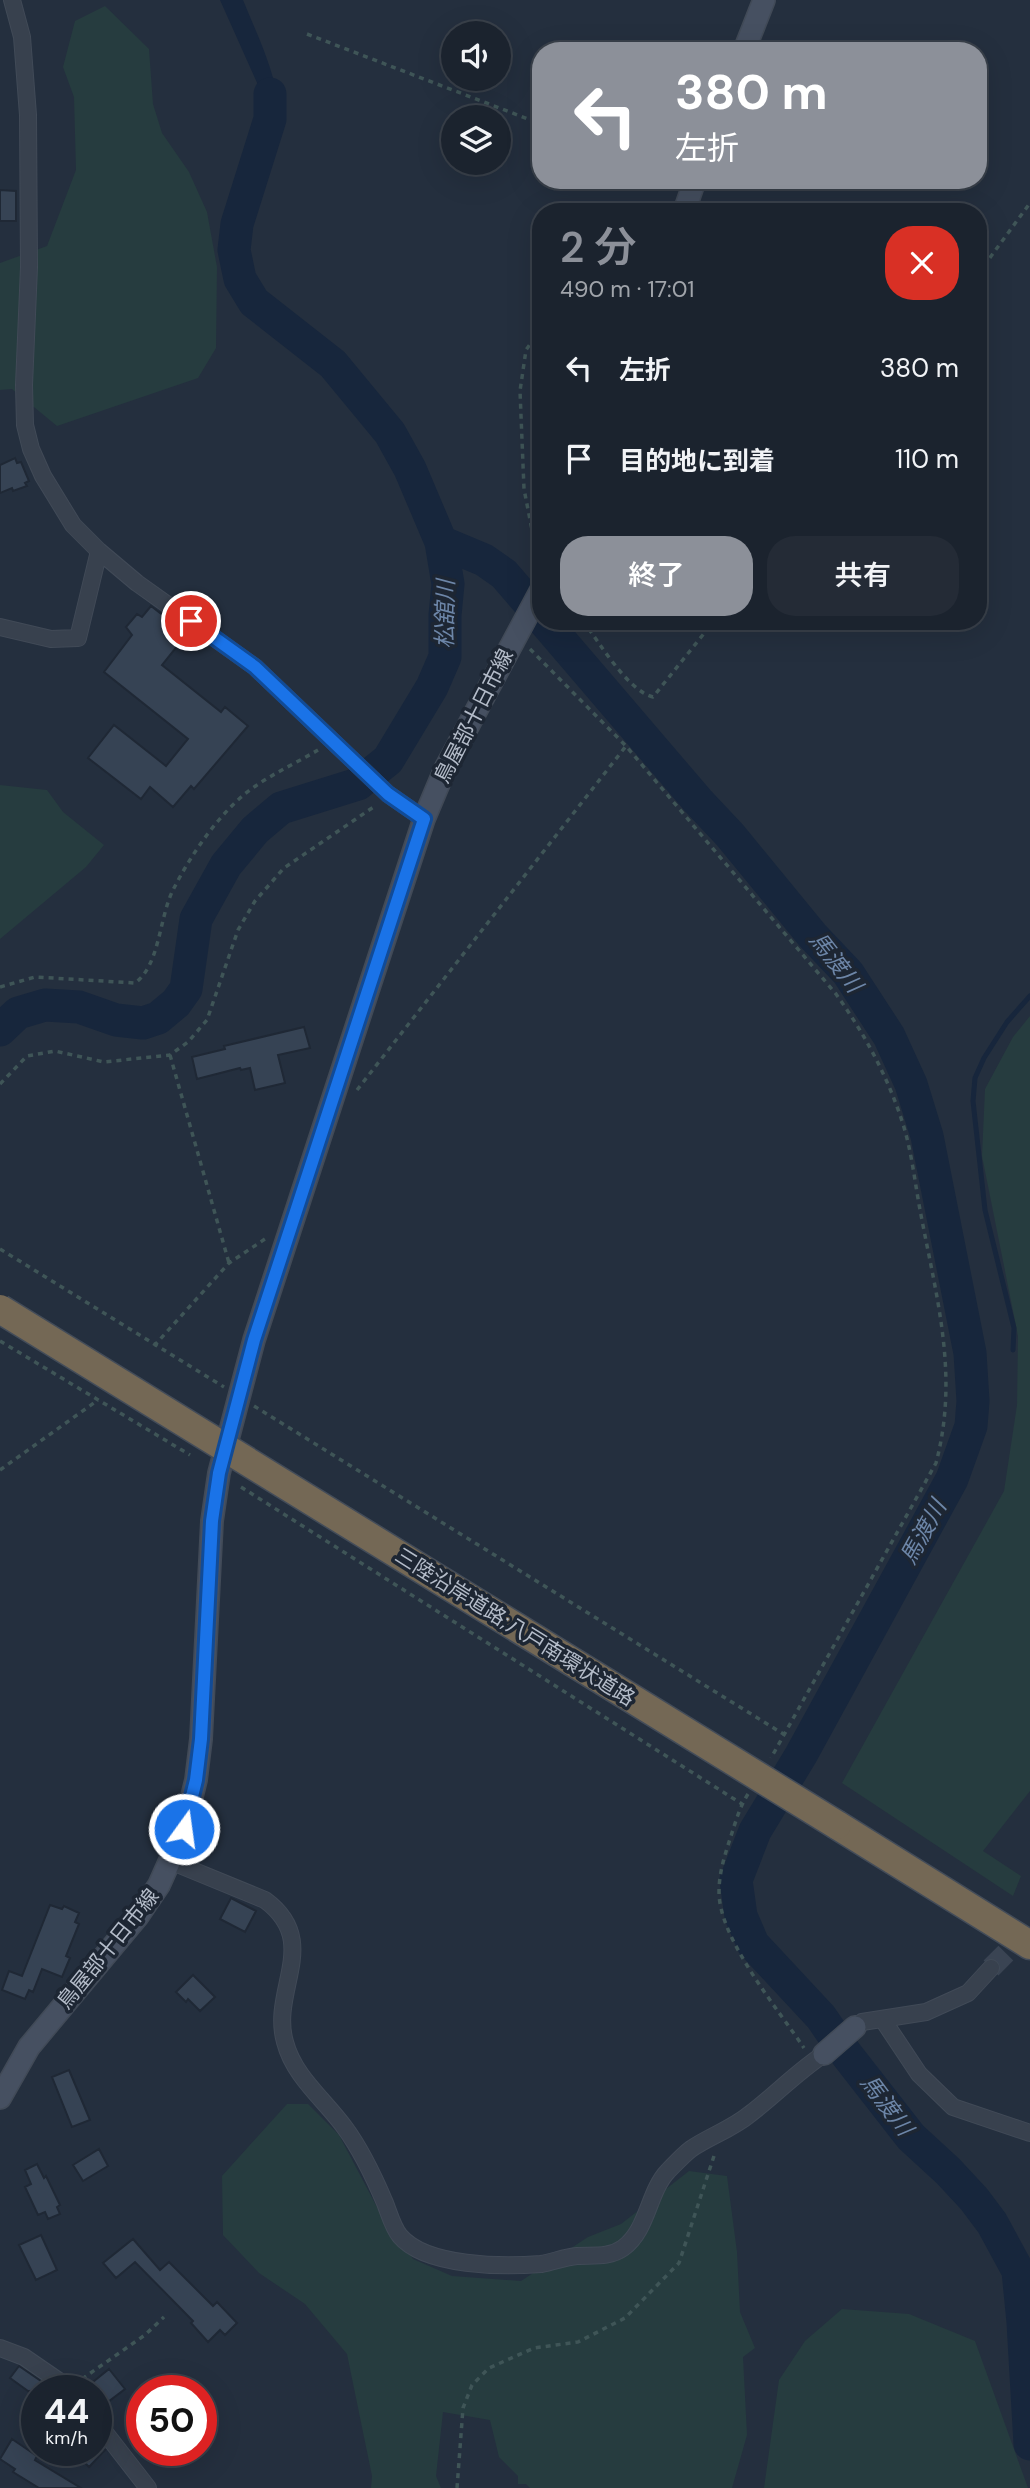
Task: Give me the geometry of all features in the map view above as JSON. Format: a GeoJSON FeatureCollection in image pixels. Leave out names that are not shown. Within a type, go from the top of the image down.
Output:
{"type":"FeatureCollection","features":[{"type":"Feature","properties":{"kind":"highway","name":"三陸沿岸道路;八戸南環状道路"},"geometry":{"type":"LineString","coordinates":[[0,1309],[1030,1945]]}},
{"type":"Feature","properties":{"kind":"main road"},"geometry":{"type":"LineString","coordinates":[[748,42],[764,0]]}},
{"type":"Feature","properties":{"kind":"main road","name":"鳥屋部十日市線"},"geometry":{"type":"LineString","coordinates":[[0,2098],[29,2047],[138,1916],[159,1885],[184,1829],[196,1780],[201,1739],[212,1521],[219,1473],[238,1396],[288,1234],[424,819],[445,769],[532,607]]}},
{"type":"Feature","properties":{"kind":"main road"},"geometry":{"type":"LineString","coordinates":[[818,2057],[855,2027]]}},
{"type":"Feature","properties":{"kind":"street"},"geometry":{"type":"LineString","coordinates":[[12,0],[22,37],[28,116],[29,267],[24,385],[25,425],[30,449],[73,525],[99,551],[137,583],[255,667],[386,792],[424,819]]}},
{"type":"Feature","properties":{"kind":"street"},"geometry":{"type":"LineString","coordinates":[[0,627],[51,639],[78,638],[99,551]]}},
{"type":"Feature","properties":{"kind":"street"},"geometry":{"type":"LineString","coordinates":[[170,1861],[265,1900],[285,1921],[294,1950],[282,2018],[285,2042],[299,2072],[346,2129],[369,2166],[400,2236],[424,2254],[457,2263],[542,2264],[575,2256],[606,2256],[624,2247],[640,2227],[665,2174],[690,2150],[749,2115],[818,2057]]}},
{"type":"Feature","properties":{"kind":"street"},"geometry":{"type":"LineString","coordinates":[[855,2027],[862,2022],[926,2012],[968,1993],[991,1968]]}},
{"type":"Feature","properties":{"kind":"street"},"geometry":{"type":"LineString","coordinates":[[883,2020],[919,2074],[953,2107],[1030,2133]]}},
{"type":"Feature","properties":{"kind":"street"},"geometry":{"type":"LineString","coordinates":[[0,2348],[24,2357],[50,2375]]}},
{"type":"Feature","properties":{"kind":"street"},"geometry":{"type":"LineString","coordinates":[[112,2442],[148,2488]]}},
{"type":"Feature","properties":{"kind":"path"},"geometry":{"type":"LineString","coordinates":[[307,34],[532,121]]}},
{"type":"Feature","properties":{"kind":"path"},"geometry":{"type":"LineString","coordinates":[[987,262],[1030,203]]}},
{"type":"Feature","properties":{"kind":"path"},"geometry":{"type":"LineString","coordinates":[[532,342],[526,350],[520,391],[524,489],[532,530]]}},
{"type":"Feature","properties":{"kind":"path"},"geometry":{"type":"LineString","coordinates":[[520,629],[626,746],[836,993],[864,1036],[882,1071],[903,1123],[945,1340],[947,1394],[941,1444],[936,1463],[771,1758]]}},
{"type":"Feature","properties":{"kind":"path"},"geometry":{"type":"LineString","coordinates":[[590,630],[618,668],[643,695],[653,697],[706,630]]}},
{"type":"Feature","properties":{"kind":"path"},"geometry":{"type":"LineString","coordinates":[[0,987],[35,977],[135,983],[145,976],[172,891],[215,826],[255,785],[338,745]]}},
{"type":"Feature","properties":{"kind":"path"},"geometry":{"type":"LineString","coordinates":[[354,1094],[626,746]]}},
{"type":"Feature","properties":{"kind":"path"},"geometry":{"type":"LineString","coordinates":[[0,1084],[27,1055],[55,1051],[104,1062],[170,1055],[188,1042],[207,1020],[238,930],[255,901],[284,867],[364,815],[386,792]]}},
{"type":"Feature","properties":{"kind":"path"},"geometry":{"type":"LineString","coordinates":[[170,1055],[229,1263]]}},
{"type":"Feature","properties":{"kind":"path"},"geometry":{"type":"LineString","coordinates":[[154,1346],[229,1263],[264,1238],[288,1234]]}},
{"type":"Feature","properties":{"kind":"path"},"geometry":{"type":"LineString","coordinates":[[0,1250],[785,1735]]}},
{"type":"Feature","properties":{"kind":"path"},"geometry":{"type":"LineString","coordinates":[[0,1341],[219,1473],[742,1804]]}},
{"type":"Feature","properties":{"kind":"path"},"geometry":{"type":"LineString","coordinates":[[0,1470],[97,1400]]}},
{"type":"Feature","properties":{"kind":"path"},"geometry":{"type":"LineString","coordinates":[[749,1793],[742,1804],[722,1863],[719,1894],[724,1921],[737,1950],[818,2057]]}},
{"type":"Feature","properties":{"kind":"path"},"geometry":{"type":"LineString","coordinates":[[457,2488],[463,2408],[471,2385],[489,2368],[534,2348],[578,2342],[625,2318],[643,2300],[679,2263],[721,2134]]}},
{"type":"Feature","properties":{"kind":"path"},"geometry":{"type":"LineString","coordinates":[[86,2375],[145,2335],[164,2317]]}},
{"type":"Feature","properties":{"kind":"green space"},"geometry":{"type":"Polygon","coordinates":[[[105,6],[149,49],[153,104],[162,133],[189,172],[207,212],[217,267],[216,348],[198,378],[57,426],[12,389],[0,390],[0,263],[47,246],[76,170],[74,97],[63,67],[75,21],[105,6]]]}},
{"type":"Feature","properties":{"kind":"green space"},"geometry":{"type":"Polygon","coordinates":[[[0,785],[47,790],[63,812],[104,845],[86,867],[0,939],[0,785]]]}},
{"type":"Feature","properties":{"kind":"green space"},"geometry":{"type":"Polygon","coordinates":[[[1030,1016],[1030,1791],[983,1851],[1021,1876],[1013,1896],[842,1783],[1004,1491],[1017,1405],[1018,1336],[982,1156],[985,1089],[1013,1037],[1030,1016]]]}},
{"type":"Feature","properties":{"kind":"green space"},"geometry":{"type":"Polygon","coordinates":[[[287,2104],[308,2104],[339,2135],[378,2209],[413,2259],[452,2276],[521,2281],[588,2237],[621,2224],[689,2171],[727,2176],[737,2252],[740,2312],[755,2348],[743,2357],[747,2435],[732,2488],[530,2488],[526,2484],[518,2484],[518,2476],[499,2457],[490,2420],[443,2412],[436,2476],[441,2488],[371,2488],[372,2476],[347,2354],[305,2304],[259,2273],[223,2235],[222,2176],[287,2104]]]}},
{"type":"Feature","properties":{"kind":"green space"},"geometry":{"type":"Polygon","coordinates":[[[842,2309],[909,2314],[975,2341],[1028,2488],[764,2488],[779,2380],[805,2341],[842,2309]]]}},
{"type":"Feature","properties":{"kind":"water"},"geometry":{"type":"Polygon","coordinates":[[[220,0],[243,0],[265,53],[279,107],[277,145],[256,135],[262,108],[258,85],[220,0]]]}},
{"type":"Feature","properties":{"kind":"building"},"geometry":{"type":"Polygon","coordinates":[[[0,190],[16,191],[16,221],[0,221],[0,190]]]}},
{"type":"Feature","properties":{"kind":"building"},"geometry":{"type":"Polygon","coordinates":[[[15,458],[17,463],[21,462],[29,481],[25,483],[27,486],[0,493],[0,465],[15,458]]]}},
{"type":"Feature","properties":{"kind":"building"},"geometry":{"type":"Polygon","coordinates":[[[151,606],[187,634],[162,665],[221,712],[225,707],[248,726],[194,789],[191,786],[173,807],[150,787],[141,799],[88,758],[114,725],[166,766],[188,739],[104,672],[132,635],[126,627],[137,614],[142,617],[151,606]]]}},
{"type":"Feature","properties":{"kind":"building"},"geometry":{"type":"Polygon","coordinates":[[[304,1027],[310,1048],[278,1055],[285,1083],[255,1090],[250,1068],[197,1079],[192,1057],[225,1049],[224,1046],[304,1027]]]}},
{"type":"Feature","properties":{"kind":"building"},"geometry":{"type":"Polygon","coordinates":[[[231,1898],[256,1911],[245,1932],[220,1919],[231,1898]]]}},
{"type":"Feature","properties":{"kind":"building"},"geometry":{"type":"Polygon","coordinates":[[[50,1905],[62,1909],[64,1906],[79,1913],[75,1922],[79,1924],[66,1956],[70,1958],[62,1977],[42,1969],[33,1992],[29,1990],[25,1999],[2,1990],[9,1971],[22,1976],[50,1905]]]}},
{"type":"Feature","properties":{"kind":"building"},"geometry":{"type":"Polygon","coordinates":[[[193,1975],[215,1997],[200,2011],[176,1992],[193,1975]]]}},
{"type":"Feature","properties":{"kind":"building"},"geometry":{"type":"Polygon","coordinates":[[[69,2070],[90,2120],[72,2127],[52,2077],[69,2070]]]}},
{"type":"Feature","properties":{"kind":"building"},"geometry":{"type":"Polygon","coordinates":[[[99,2149],[108,2166],[83,2181],[73,2165],[99,2149]]]}},
{"type":"Feature","properties":{"kind":"building"},"geometry":{"type":"Polygon","coordinates":[[[37,2164],[60,2205],[57,2207],[60,2214],[48,2219],[45,2212],[38,2215],[25,2187],[31,2184],[25,2170],[37,2164]]]}},
{"type":"Feature","properties":{"kind":"building"},"geometry":{"type":"Polygon","coordinates":[[[41,2235],[57,2270],[36,2280],[19,2245],[41,2235]]]}},
{"type":"Feature","properties":{"kind":"building"},"geometry":{"type":"Polygon","coordinates":[[[133,2239],[160,2270],[169,2262],[213,2306],[217,2302],[237,2323],[225,2335],[220,2330],[208,2342],[191,2323],[193,2321],[135,2262],[116,2278],[103,2263],[133,2239]]]}},
{"type":"Feature","properties":{"kind":"building"},"geometry":{"type":"Polygon","coordinates":[[[19,2366],[32,2375],[21,2375],[21,2386],[10,2378],[19,2366]]]}},
{"type":"Feature","properties":{"kind":"building"},"geometry":{"type":"Polygon","coordinates":[[[109,2369],[125,2389],[112,2399],[112,2375],[102,2375],[109,2369]]]}},
{"type":"Feature","properties":{"kind":"building"},"geometry":{"type":"Polygon","coordinates":[[[12,2439],[21,2445],[21,2466],[45,2466],[81,2488],[39,2488],[13,2472],[15,2469],[0,2459],[12,2439]]]}},
{"type":"Feature","properties":{"kind":"waterway","name":"松舘川"},"geometry":{"type":"LineString","coordinates":[[0,1030],[18,1013],[45,1005],[79,1007],[116,1020],[143,1023],[158,1018],[176,1003],[186,989],[196,919],[226,865],[255,830],[281,808],[358,784],[388,760],[432,687],[445,657],[448,584],[441,542],[410,469],[390,433],[333,364],[254,302],[240,279],[234,250],[237,224],[270,119],[270,94]]}},
{"type":"Feature","properties":{"kind":"waterway","name":"馬渡川"},"geometry":{"type":"LineString","coordinates":[[441,542],[484,560],[504,574],[532,607]]}},
{"type":"Feature","properties":{"kind":"waterway","name":"馬渡川"},"geometry":{"type":"LineString","coordinates":[[552,630],[730,835],[812,935],[848,973],[889,1036],[911,1084],[927,1136],[970,1353],[973,1401],[971,1426],[952,1479],[801,1755],[755,1831],[736,1880],[741,1916],[753,1944],[821,2017],[911,2137],[974,2199],[992,2223],[1018,2271],[1030,2444]]}},
{"type":"Feature","properties":{"kind":"waterway"},"geometry":{"type":"LineString","coordinates":[[1013,1350],[1014,1328],[985,1210],[973,1101],[975,1078],[984,1058],[1007,1022],[1030,996]]}},
{"type":"Feature","properties":{"kind":"tunnel"},"geometry":{"type":"LineString","coordinates":[[991,1968],[1029,1930]]}},
{"type":"Feature","properties":{"kind":"route"},"geometry":{"type":"LineString","coordinates":[[184,1829],[196,1780],[201,1739],[212,1521],[219,1473],[254,1340],[424,819],[388,794],[255,667],[191,621]]}}]}
